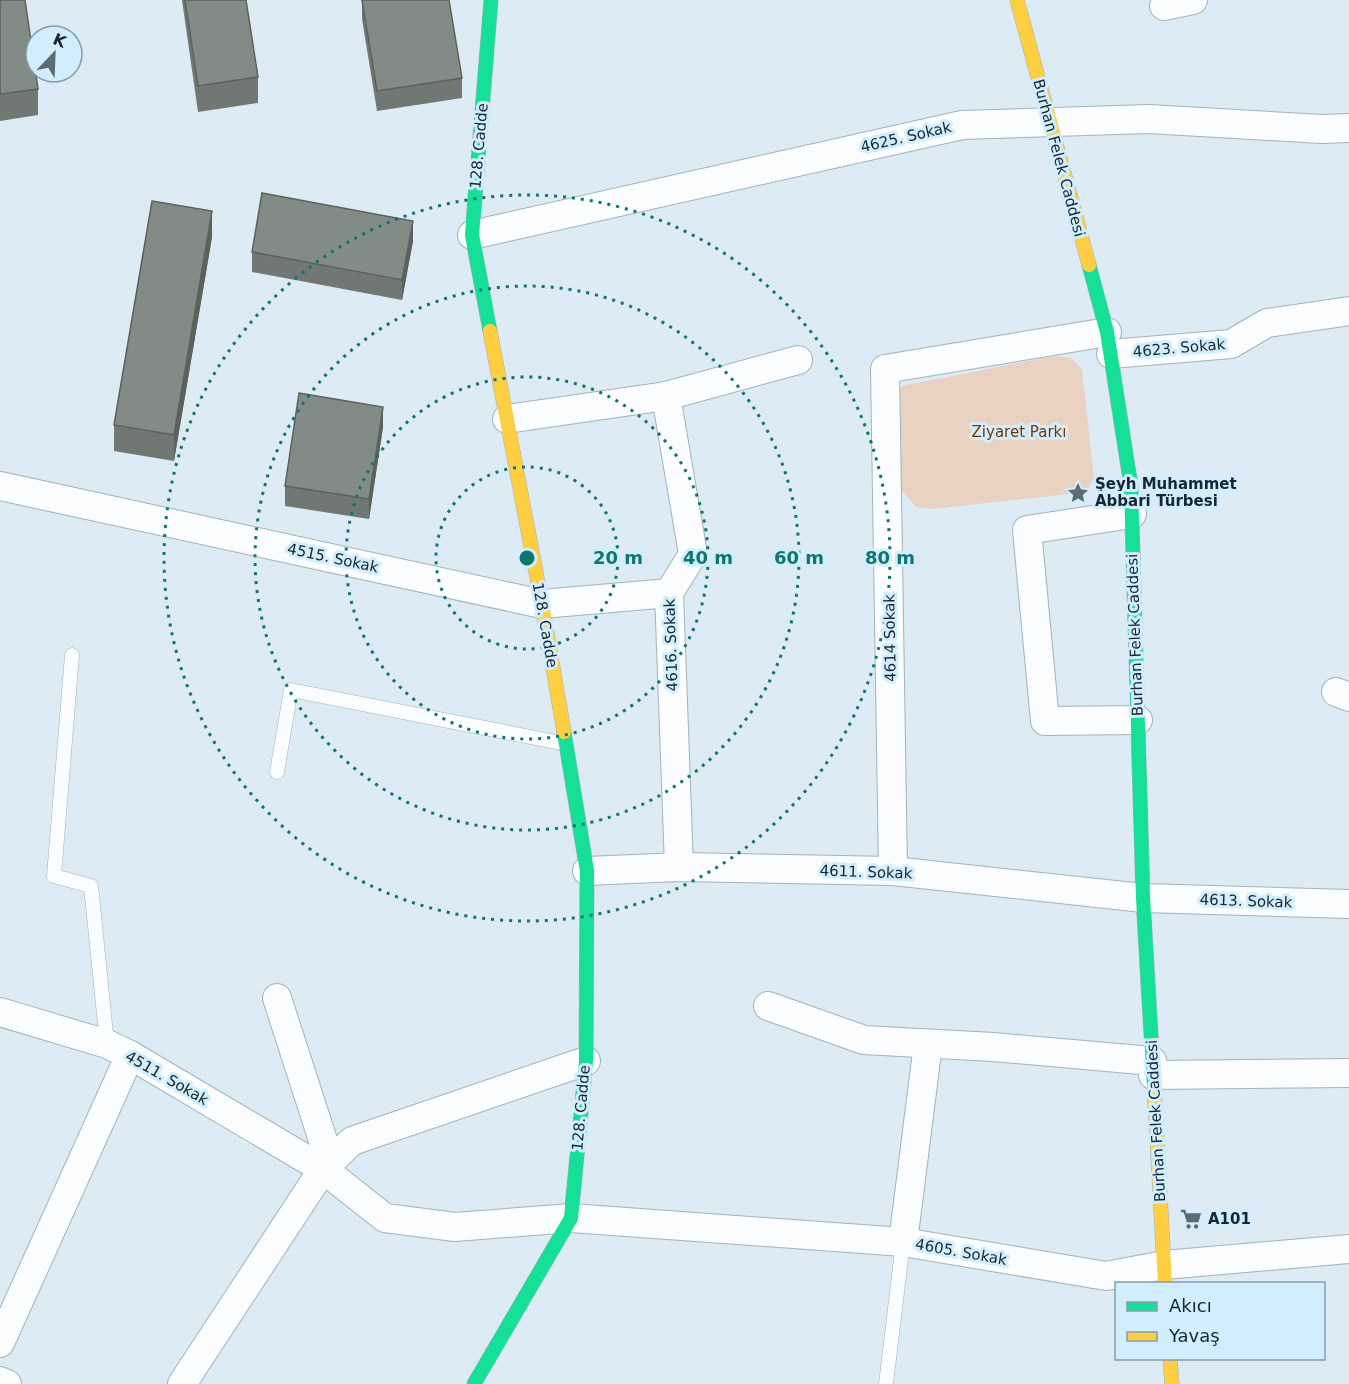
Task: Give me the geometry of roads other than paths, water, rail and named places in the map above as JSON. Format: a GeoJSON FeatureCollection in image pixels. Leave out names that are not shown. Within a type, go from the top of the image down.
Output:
{"type":"FeatureCollection","features":[{"type":"Feature","properties":{"kind":"street","name":"128. Cadde"},"geometry":{"type":"LineString","coordinates":[[491,0],[472,235],[542,604],[587,871],[586,1061],[571,1218]]}},
{"type":"Feature","properties":{"kind":"street","name":"Burhan Felek Caddesi"},"geometry":{"type":"LineString","coordinates":[[1017,0],[1109,343],[1131,486],[1143,898],[1165,1274]]}},
{"type":"Feature","properties":{"kind":"street"},"geometry":{"type":"LineString","coordinates":[[1164,6],[1193,0]]}},
{"type":"Feature","properties":{"kind":"street","name":"4625. Sokak"},"geometry":{"type":"LineString","coordinates":[[472,235],[962,124],[1149,119],[1322,129],[1349,128]]}},
{"type":"Feature","properties":{"kind":"street","name":"4623. Sokak"},"geometry":{"type":"LineString","coordinates":[[885,369],[1109,343],[1231,345],[1267,323],[1349,311]]}},
{"type":"Feature","properties":{"kind":"street"},"geometry":{"type":"LineString","coordinates":[[507,419],[666,396],[798,360]]}},
{"type":"Feature","properties":{"kind":"street","name":"4614 Sokak"},"geometry":{"type":"LineString","coordinates":[[885,369],[893,871]]}},
{"type":"Feature","properties":{"kind":"street","name":"4616. Sokak"},"geometry":{"type":"LineString","coordinates":[[666,396],[693,555],[669,593],[679,867]]}},
{"type":"Feature","properties":{"kind":"street","name":"4515. Sokak"},"geometry":{"type":"LineString","coordinates":[[0,486],[542,604],[669,593]]}},
{"type":"Feature","properties":{"kind":"street"},"geometry":{"type":"LineString","coordinates":[[1132,514],[1027,530],[1045,721],[1138,720]]}},
{"type":"Feature","properties":{"kind":"street","name":"4611. Sokak"},"geometry":{"type":"LineString","coordinates":[[587,871],[679,867],[893,871],[1143,898]]}},
{"type":"Feature","properties":{"kind":"street","name":"4613. Sokak"},"geometry":{"type":"LineString","coordinates":[[1143,898],[1349,904]]}},
{"type":"Feature","properties":{"kind":"street"},"geometry":{"type":"LineString","coordinates":[[276,998],[327,1165]]}},
{"type":"Feature","properties":{"kind":"street"},"geometry":{"type":"LineString","coordinates":[[768,1006],[864,1040],[993,1047],[1153,1068],[1349,1073]]}},
{"type":"Feature","properties":{"kind":"street","name":"4511. Sokak"},"geometry":{"type":"LineString","coordinates":[[0,1012],[119,1050],[327,1165],[385,1218],[454,1227],[571,1218]]}},
{"type":"Feature","properties":{"kind":"street"},"geometry":{"type":"LineString","coordinates":[[903,1242],[928,1044]]}},
{"type":"Feature","properties":{"kind":"street"},"geometry":{"type":"LineString","coordinates":[[0,1343],[119,1050]]}},
{"type":"Feature","properties":{"kind":"street"},"geometry":{"type":"LineString","coordinates":[[182,1384],[327,1165],[352,1141],[586,1061]]}},
{"type":"Feature","properties":{"kind":"street"},"geometry":{"type":"LineString","coordinates":[[474,1384],[571,1218]]}},
{"type":"Feature","properties":{"kind":"street","name":"4605. Sokak"},"geometry":{"type":"LineString","coordinates":[[571,1218],[903,1242],[1106,1276],[1165,1274],[1349,1249]]}},
{"type":"Feature","properties":{"kind":"street"},"geometry":{"type":"LineString","coordinates":[[1170,1360],[1172,1384]]}},
{"type":"Feature","properties":{"kind":"street"},"geometry":{"type":"LineString","coordinates":[[0,1381],[7,1384]]}},
{"type":"Feature","properties":{"kind":"lane"},"geometry":{"type":"LineString","coordinates":[[72,655],[54,876],[91,886],[119,1050]]}},
{"type":"Feature","properties":{"kind":"lane"},"geometry":{"type":"LineString","coordinates":[[277,772],[291,690],[566,744]]}},
{"type":"Feature","properties":{"kind":"lane"},"geometry":{"type":"LineString","coordinates":[[886,1384],[903,1242]]}},
{"type":"Feature","properties":{"kind":"place","name":"Şeyh Muhammet Abbari Türbesi"},"geometry":{"type":"Point","coordinates":[1078,493]}},
{"type":"Feature","properties":{"kind":"place","name":"A101"},"geometry":{"type":"Point","coordinates":[1191,1219]}},
{"type":"Feature","properties":{"kind":"park label","name":"Ziyaret Parkı"},"geometry":{"type":"Point","coordinates":[1019,432]}}]}
